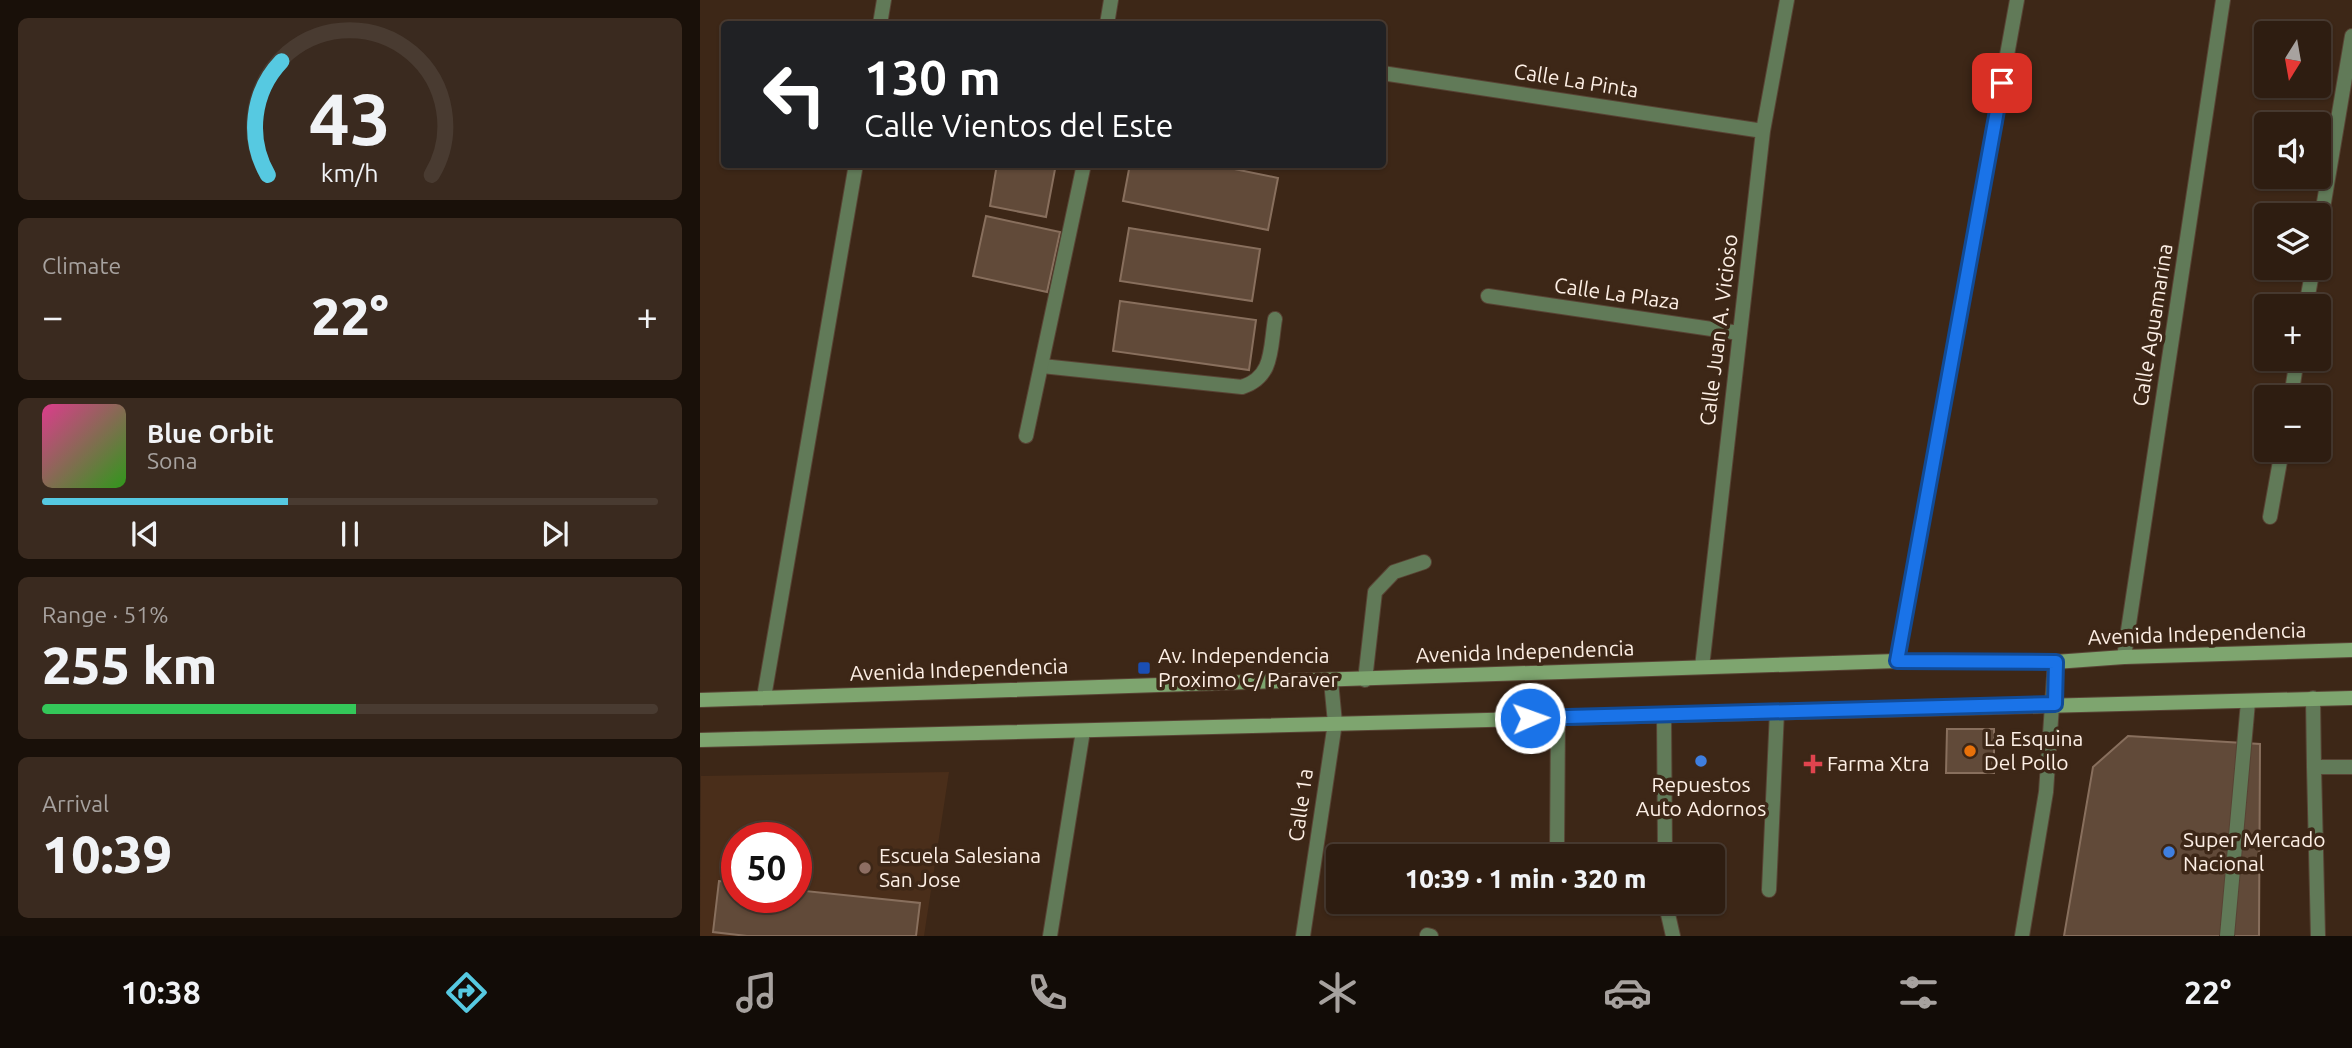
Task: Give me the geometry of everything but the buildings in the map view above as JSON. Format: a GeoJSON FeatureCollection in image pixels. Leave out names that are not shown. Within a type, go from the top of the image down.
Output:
{"type":"FeatureCollection","features":[{"type":"Feature","properties":{"kind":"main road","name":"Avenida Independencia"},"geometry":{"type":"LineString","coordinates":[[700,700],[1897,661],[2056,662],[2124,657],[2352,650]]}},
{"type":"Feature","properties":{"kind":"main road"},"geometry":{"type":"LineString","coordinates":[[700,740],[2352,698]]}},
{"type":"Feature","properties":{"kind":"street"},"geometry":{"type":"LineString","coordinates":[[880,21],[884,0]]}},
{"type":"Feature","properties":{"kind":"street"},"geometry":{"type":"LineString","coordinates":[[1108,21],[1111,0]]}},
{"type":"Feature","properties":{"kind":"street","name":"Calle Juan A. Vicioso"},"geometry":{"type":"LineString","coordinates":[[1702,667],[1763,131],[1787,0]]}},
{"type":"Feature","properties":{"kind":"street"},"geometry":{"type":"LineString","coordinates":[[1897,661],[2017,0]]}},
{"type":"Feature","properties":{"kind":"street","name":"Calle Aguamarina"},"geometry":{"type":"LineString","coordinates":[[2124,657],[2223,0]]}},
{"type":"Feature","properties":{"kind":"street"},"geometry":{"type":"LineString","coordinates":[[2324,203],[2352,36]]}},
{"type":"Feature","properties":{"kind":"street","name":"Calle La Pinta"},"geometry":{"type":"LineString","coordinates":[[1386,74],[1763,131]]}},
{"type":"Feature","properties":{"kind":"street"},"geometry":{"type":"LineString","coordinates":[[764,697],[855,168]]}},
{"type":"Feature","properties":{"kind":"street"},"geometry":{"type":"LineString","coordinates":[[1026,436],[1083,168]]}},
{"type":"Feature","properties":{"kind":"street","name":"Calle La Plaza"},"geometry":{"type":"LineString","coordinates":[[1488,296],[1739,334]]}},
{"type":"Feature","properties":{"kind":"street"},"geometry":{"type":"LineString","coordinates":[[1042,366],[1242,387],[1255,383],[1266,371],[1275,319]]}},
{"type":"Feature","properties":{"kind":"street"},"geometry":{"type":"LineString","coordinates":[[2270,517],[2280,462]]}},
{"type":"Feature","properties":{"kind":"street"},"geometry":{"type":"LineString","coordinates":[[1365,680],[1375,592],[1395,572],[1424,562]]}},
{"type":"Feature","properties":{"kind":"street"},"geometry":{"type":"LineString","coordinates":[[2022,936],[2046,792],[2055,704],[2056,662]]}},
{"type":"Feature","properties":{"kind":"street","name":"Calle 1a"},"geometry":{"type":"LineString","coordinates":[[1303,936],[1335,723],[1331,681]]}},
{"type":"Feature","properties":{"kind":"street"},"geometry":{"type":"LineString","coordinates":[[2313,698],[2318,936]]}},
{"type":"Feature","properties":{"kind":"street"},"geometry":{"type":"LineString","coordinates":[[2227,936],[2248,702]]}},
{"type":"Feature","properties":{"kind":"street"},"geometry":{"type":"LineString","coordinates":[[1769,890],[1777,711]]}},
{"type":"Feature","properties":{"kind":"street"},"geometry":{"type":"LineString","coordinates":[[1664,714],[1665,844]]}},
{"type":"Feature","properties":{"kind":"street"},"geometry":{"type":"LineString","coordinates":[[1557,844],[1558,717]]}},
{"type":"Feature","properties":{"kind":"street"},"geometry":{"type":"LineString","coordinates":[[1050,936],[1083,730]]}},
{"type":"Feature","properties":{"kind":"street"},"geometry":{"type":"LineString","coordinates":[[2314,768],[2352,767]]}},
{"type":"Feature","properties":{"kind":"street"},"geometry":{"type":"LineString","coordinates":[[1668,914],[1673,936]]}},
{"type":"Feature","properties":{"kind":"shaded area","name":"Escuela Salesiana San Jose"},"geometry":{"type":"Polygon","coordinates":[[[949,772],[924,936],[700,936],[701,776],[949,772]]]}},
{"type":"Feature","properties":{"kind":"place","name":"Av. Independencia Proximo C/ Paraver"},"geometry":{"type":"Point","coordinates":[1144,668]}},
{"type":"Feature","properties":{"kind":"place","name":"La Esquina Del Pollo"},"geometry":{"type":"Point","coordinates":[1970,751]}},
{"type":"Feature","properties":{"kind":"place","name":"Repuestos Auto Adornos"},"geometry":{"type":"Point","coordinates":[1701,761]}},
{"type":"Feature","properties":{"kind":"place","name":"Farma Xtra"},"geometry":{"type":"Point","coordinates":[1813,764]}},
{"type":"Feature","properties":{"kind":"place","name":"Super Mercado Nacional"},"geometry":{"type":"Point","coordinates":[2169,852]}},
{"type":"Feature","properties":{"kind":"place","name":"Escuela Salesiana San Jose"},"geometry":{"type":"Point","coordinates":[865,868]}},
{"type":"Feature","properties":{"kind":"route"},"geometry":{"type":"LineString","coordinates":[[1530,718],[2055,704],[2056,662],[1897,661],[2002,83]]}}]}
